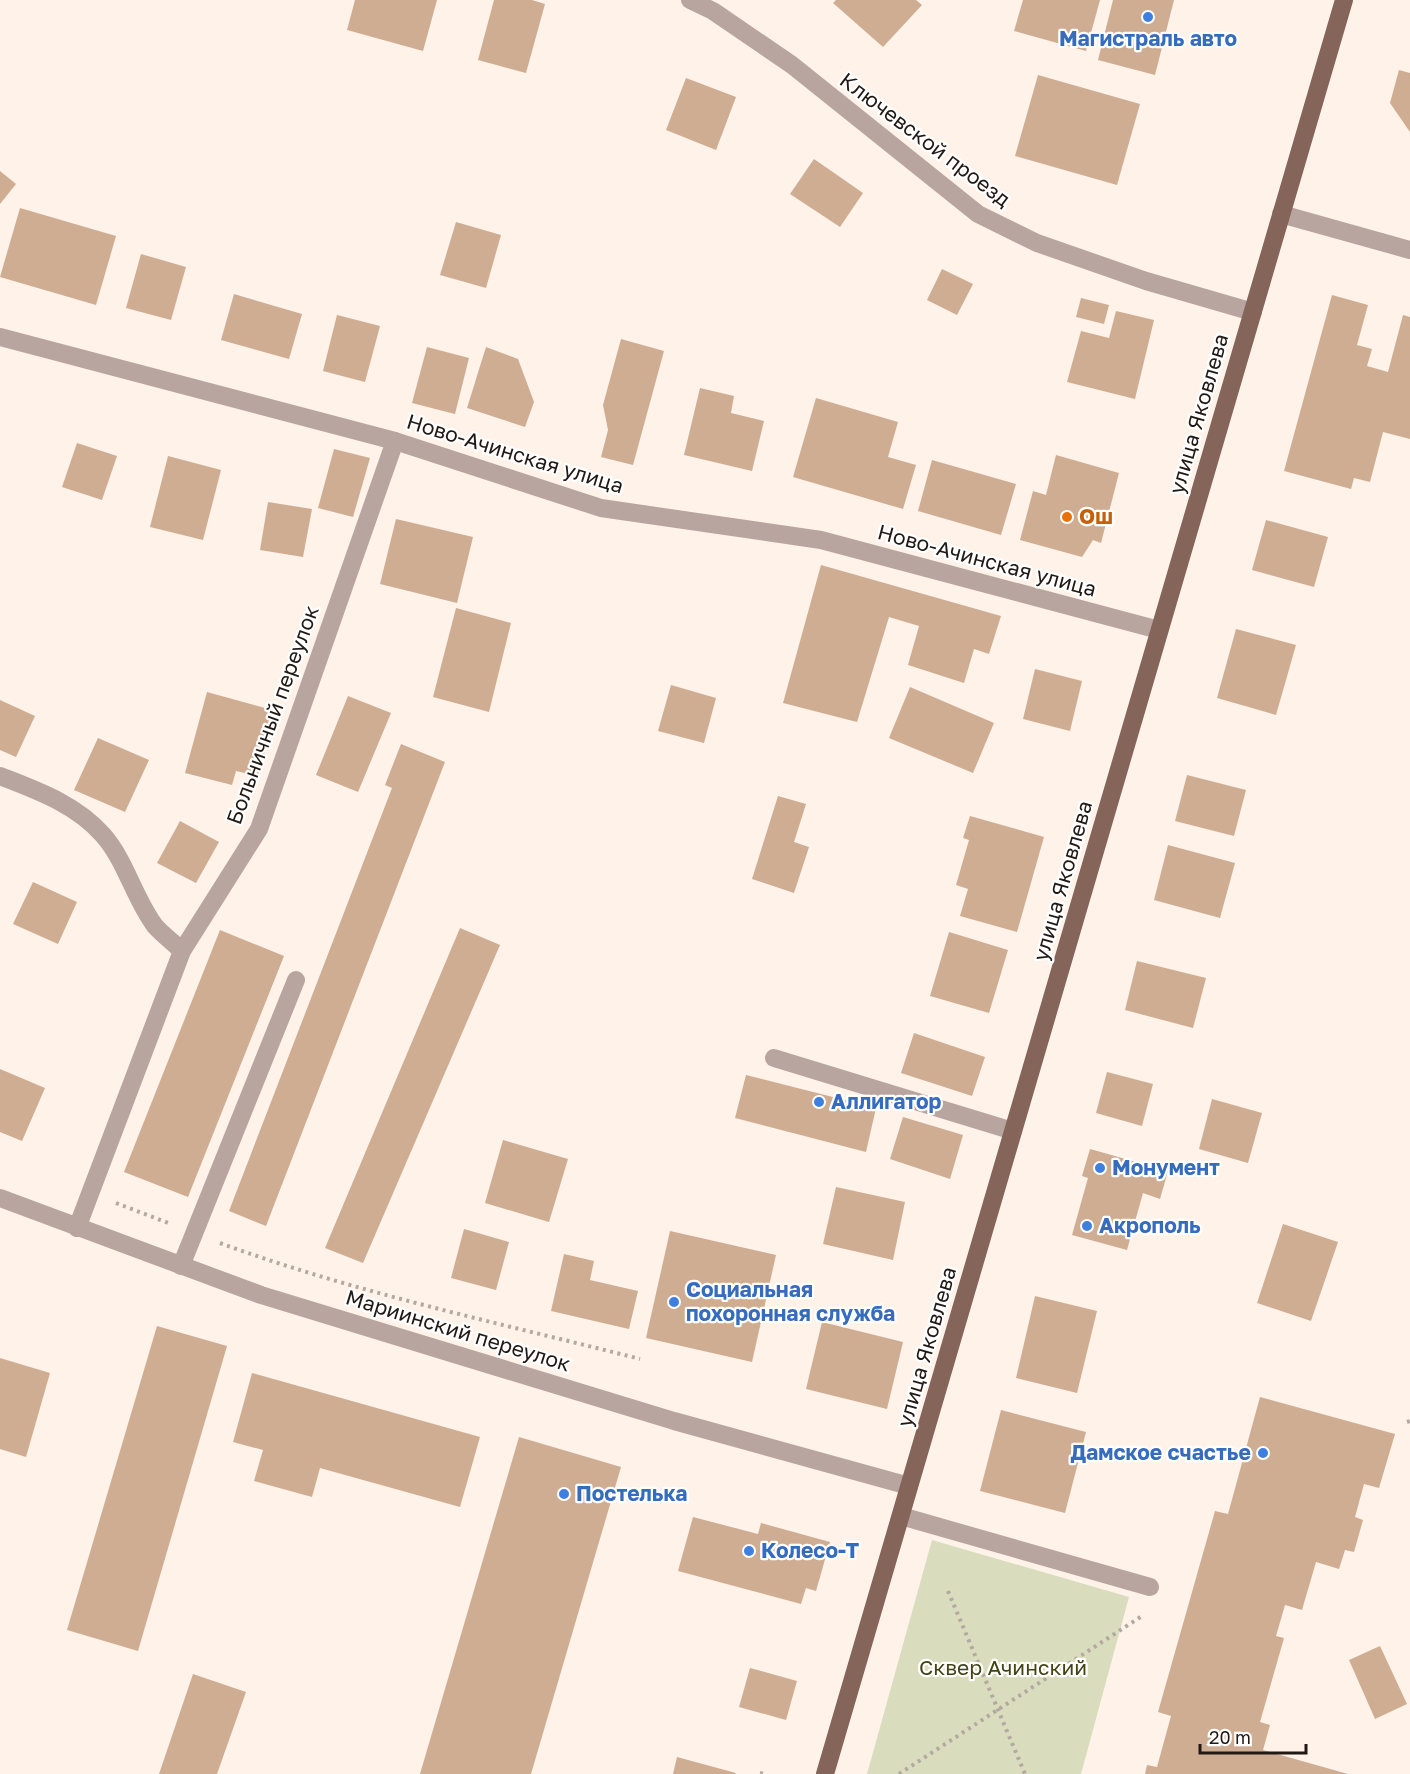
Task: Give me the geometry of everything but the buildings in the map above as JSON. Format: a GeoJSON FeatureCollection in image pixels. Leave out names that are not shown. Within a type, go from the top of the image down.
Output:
{"type":"FeatureCollection","features":[{"type":"Feature","properties":{"kind":"main road","name":"улица Яковлева"},"geometry":{"type":"LineString","coordinates":[[825,1774],[1344,0]]}},
{"type":"Feature","properties":{"kind":"street","name":"Ключевской проезд"},"geometry":{"type":"LineString","coordinates":[[690,0],[713,11],[792,65],[978,214],[1037,243],[1146,281],[1252,312]]}},
{"type":"Feature","properties":{"kind":"street"},"geometry":{"type":"LineString","coordinates":[[1281,214],[1410,250]]}},
{"type":"Feature","properties":{"kind":"street","name":"Ново-Ачинская улица"},"geometry":{"type":"LineString","coordinates":[[0,337],[395,441],[601,508],[821,540],[1160,630]]}},
{"type":"Feature","properties":{"kind":"street","name":"Больничный переулок"},"geometry":{"type":"LineString","coordinates":[[77,1228],[182,951],[259,829],[395,441]]}},
{"type":"Feature","properties":{"kind":"street"},"geometry":{"type":"LineString","coordinates":[[0,776],[47,794],[79,814],[102,834],[119,858],[156,926],[182,951]]}},
{"type":"Feature","properties":{"kind":"street"},"geometry":{"type":"LineString","coordinates":[[182,1266],[296,980]]}},
{"type":"Feature","properties":{"kind":"street"},"geometry":{"type":"LineString","coordinates":[[774,1058],[1013,1131]]}},
{"type":"Feature","properties":{"kind":"street","name":"Мариинский переулок"},"geometry":{"type":"LineString","coordinates":[[0,1198],[261,1295],[674,1420],[909,1486]]}},
{"type":"Feature","properties":{"kind":"street"},"geometry":{"type":"LineString","coordinates":[[900,1516],[1150,1587]]}},
{"type":"Feature","properties":{"kind":"path"},"geometry":{"type":"LineString","coordinates":[[90,1193],[273,1263],[356,1287],[640,1359]]}},
{"type":"Feature","properties":{"kind":"path"},"geometry":{"type":"LineString","coordinates":[[948,1591],[1025,1774]]}},
{"type":"Feature","properties":{"kind":"path"},"geometry":{"type":"LineString","coordinates":[[898,1774],[1142,1616]]}},
{"type":"Feature","properties":{"kind":"green space","name":"Сквер Ачинский"},"geometry":{"type":"Polygon","coordinates":[[[932,1540],[1129,1597],[1081,1774],[867,1774],[932,1540]]]}},
{"type":"Feature","properties":{"kind":"place","name":"Магистраль авто"},"geometry":{"type":"Point","coordinates":[1148,17]}},
{"type":"Feature","properties":{"kind":"place","name":"Ош"},"geometry":{"type":"Point","coordinates":[1067,517]}},
{"type":"Feature","properties":{"kind":"place","name":"Аллигатор"},"geometry":{"type":"Point","coordinates":[819,1102]}},
{"type":"Feature","properties":{"kind":"place","name":"Монумент"},"geometry":{"type":"Point","coordinates":[1100,1168]}},
{"type":"Feature","properties":{"kind":"place","name":"Акрополь"},"geometry":{"type":"Point","coordinates":[1087,1226]}},
{"type":"Feature","properties":{"kind":"place","name":"Социальная похоронная служба"},"geometry":{"type":"Point","coordinates":[674,1302]}},
{"type":"Feature","properties":{"kind":"place","name":"Дамское счастье"},"geometry":{"type":"Point","coordinates":[1263,1453]}},
{"type":"Feature","properties":{"kind":"place","name":"Постелька"},"geometry":{"type":"Point","coordinates":[564,1494]}},
{"type":"Feature","properties":{"kind":"place","name":"Колесо-Т"},"geometry":{"type":"Point","coordinates":[749,1551]}}]}
